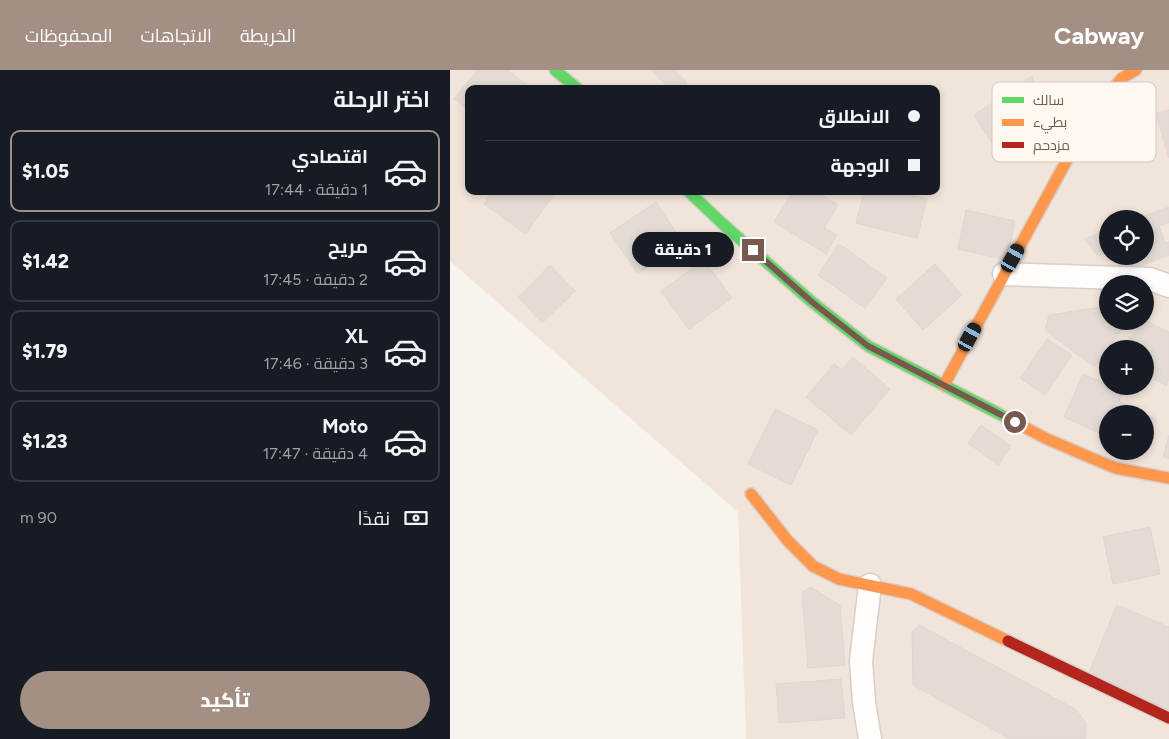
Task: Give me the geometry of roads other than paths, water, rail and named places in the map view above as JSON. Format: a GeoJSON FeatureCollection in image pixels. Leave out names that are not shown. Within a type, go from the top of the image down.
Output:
{"type":"FeatureCollection","features":[{"type":"Feature","properties":{"kind":"street"},"geometry":{"type":"LineString","coordinates":[[555,70],[573,85]]}},
{"type":"Feature","properties":{"kind":"street"},"geometry":{"type":"LineString","coordinates":[[1119,82],[1136,70]]}},
{"type":"Feature","properties":{"kind":"street"},"geometry":{"type":"LineString","coordinates":[[944,385],[1066,162]]}},
{"type":"Feature","properties":{"kind":"street"},"geometry":{"type":"LineString","coordinates":[[692,195],[812,302],[868,346],[1047,439],[1114,468],[1169,478]]}},
{"type":"Feature","properties":{"kind":"street"},"geometry":{"type":"LineString","coordinates":[[1004,274],[1150,279],[1169,286]]}},
{"type":"Feature","properties":{"kind":"street"},"geometry":{"type":"LineString","coordinates":[[751,494],[788,541],[813,566],[839,579],[911,594],[1169,718]]}},
{"type":"Feature","properties":{"kind":"street"},"geometry":{"type":"LineString","coordinates":[[870,586],[861,661],[864,702],[870,739]]}},
{"type":"Feature","properties":{"kind":"street"},"geometry":{"type":"LineString","coordinates":[[864,702],[886,739]]}}]}
